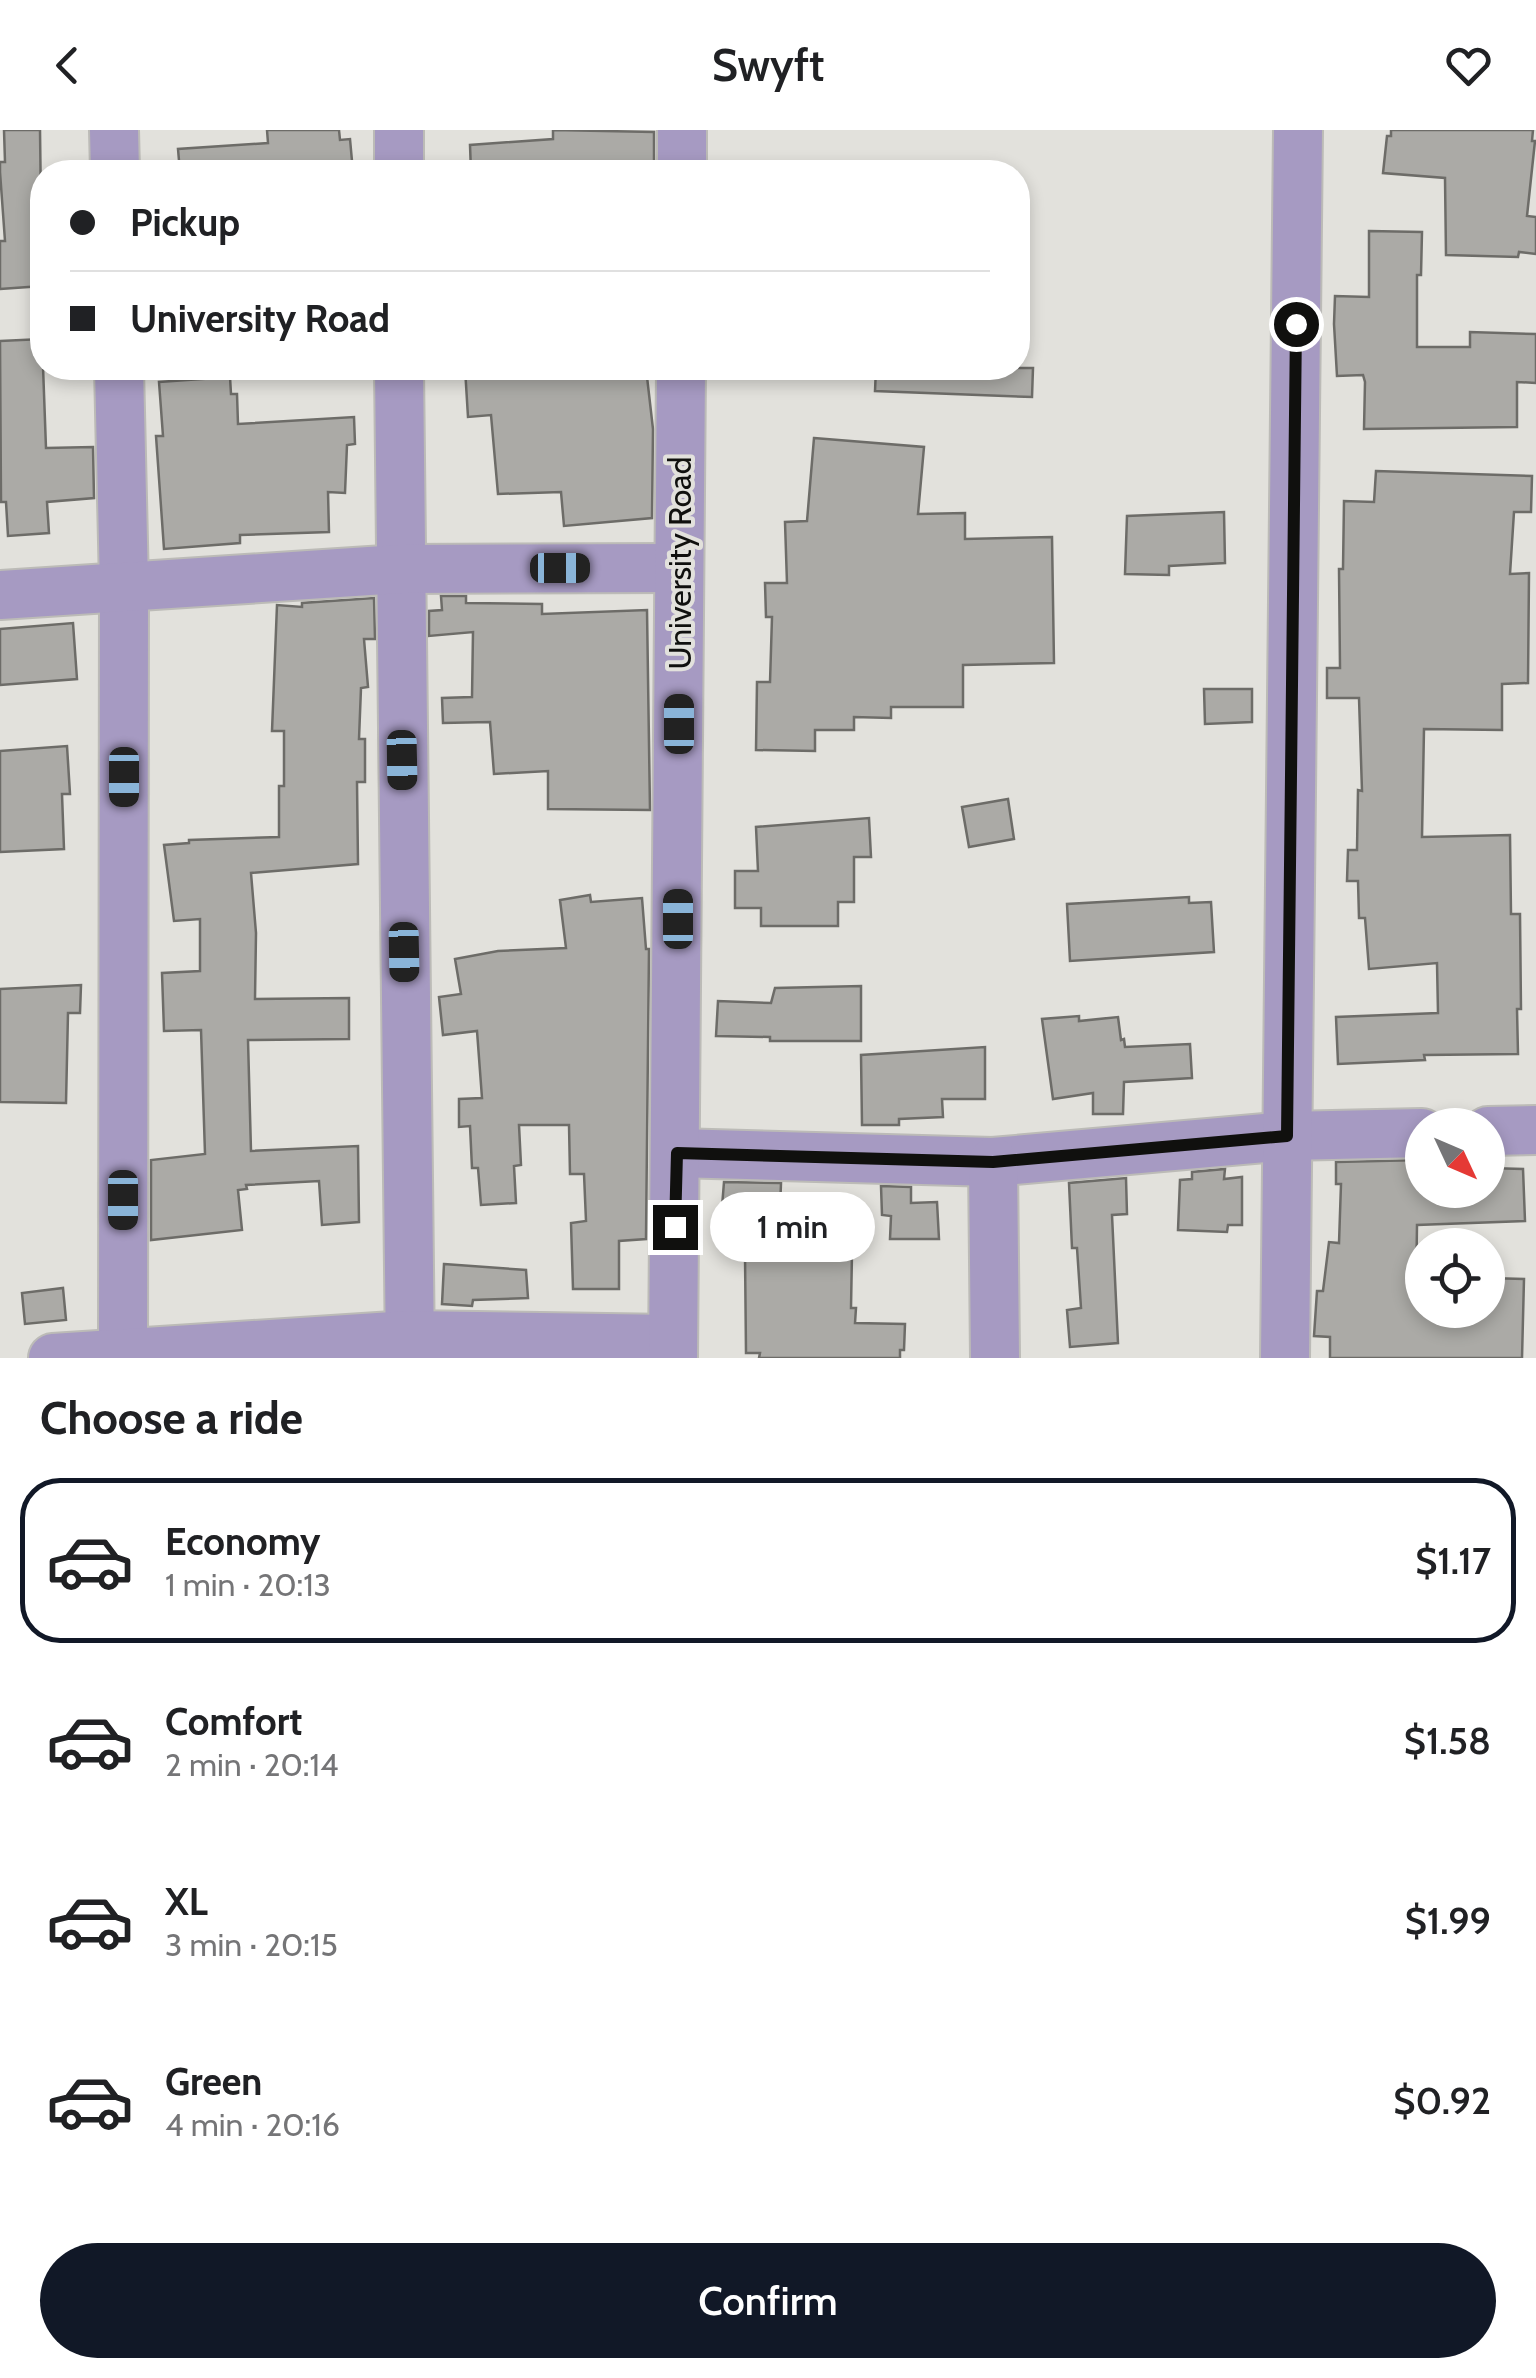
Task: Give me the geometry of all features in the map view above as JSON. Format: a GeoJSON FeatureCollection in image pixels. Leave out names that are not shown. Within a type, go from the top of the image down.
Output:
{"type":"FeatureCollection","features":[{"type":"Feature","properties":{"kind":"street"},"geometry":{"type":"LineString","coordinates":[[114,130],[115,160]]}},
{"type":"Feature","properties":{"kind":"street"},"geometry":{"type":"LineString","coordinates":[[398,130],[399,160]]}},
{"type":"Feature","properties":{"kind":"street"},"geometry":{"type":"LineString","coordinates":[[682,130],[682,160]]}},
{"type":"Feature","properties":{"kind":"street"},"geometry":{"type":"LineString","coordinates":[[1284,1358],[1298,130]]}},
{"type":"Feature","properties":{"kind":"street"},"geometry":{"type":"LineString","coordinates":[[119,380],[124,585],[123,1356]]}},
{"type":"Feature","properties":{"kind":"street"},"geometry":{"type":"LineString","coordinates":[[399,380],[409,1346]]}},
{"type":"Feature","properties":{"kind":"street","name":"University Road"},"geometry":{"type":"LineString","coordinates":[[673,1348],[681,380]]}},
{"type":"Feature","properties":{"kind":"street"},"geometry":{"type":"LineString","coordinates":[[0,595],[400,569],[680,568]]}},
{"type":"Feature","properties":{"kind":"street"},"geometry":{"type":"LineString","coordinates":[[1505,1131],[1536,1130]]}},
{"type":"Feature","properties":{"kind":"street"},"geometry":{"type":"LineString","coordinates":[[677,1153],[993,1162],[1287,1136],[1405,1133]]}},
{"type":"Feature","properties":{"kind":"street"},"geometry":{"type":"LineString","coordinates":[[993,1162],[995,1358]]}},
{"type":"Feature","properties":{"kind":"street"},"geometry":{"type":"LineString","coordinates":[[53,1358],[409,1346],[673,1348]]}},
{"type":"Feature","properties":{"kind":"building"},"geometry":{"type":"Polygon","coordinates":[[[4,130],[40,130],[40,160],[30,160],[30,287],[0,289],[0,241],[5,241],[0,162],[5,162],[4,130]]]}},
{"type":"Feature","properties":{"kind":"building"},"geometry":{"type":"Polygon","coordinates":[[[267,130],[339,130],[340,140],[350,139],[352,160],[179,160],[178,149],[268,143],[267,130]]]}},
{"type":"Feature","properties":{"kind":"building"},"geometry":{"type":"Polygon","coordinates":[[[553,130],[654,132],[654,160],[471,160],[470,145],[553,139],[553,130]]]}},
{"type":"Feature","properties":{"kind":"building"},"geometry":{"type":"Polygon","coordinates":[[[1391,130],[1533,130],[1527,216],[1536,217],[1536,254],[1446,255],[1445,178],[1383,173],[1391,130]]]}},
{"type":"Feature","properties":{"kind":"building"},"geometry":{"type":"Polygon","coordinates":[[[1369,231],[1422,232],[1421,275],[1417,275],[1417,347],[1470,347],[1470,332],[1536,334],[1536,383],[1517,382],[1517,427],[1364,429],[1363,375],[1337,376],[1334,324],[1335,296],[1369,297],[1369,231]]]}},
{"type":"Feature","properties":{"kind":"building"},"geometry":{"type":"Polygon","coordinates":[[[30,340],[30,380],[44,380],[46,448],[93,447],[94,498],[47,502],[49,533],[8,536],[6,502],[1,502],[0,341],[30,340]]]}},
{"type":"Feature","properties":{"kind":"building"},"geometry":{"type":"Polygon","coordinates":[[[1033,368],[1032,397],[875,391],[875,380],[1030,380],[1033,368]]]}},
{"type":"Feature","properties":{"kind":"building"},"geometry":{"type":"Polygon","coordinates":[[[230,380],[231,394],[237,394],[238,424],[354,417],[355,444],[347,445],[345,493],[328,492],[329,532],[240,535],[240,543],[164,549],[156,436],[163,436],[159,382],[230,380]]]}},
{"type":"Feature","properties":{"kind":"building"},"geometry":{"type":"Polygon","coordinates":[[[466,380],[647,380],[653,429],[652,518],[564,526],[561,492],[498,494],[491,415],[468,417],[466,380]]]}},
{"type":"Feature","properties":{"kind":"building"},"geometry":{"type":"Polygon","coordinates":[[[814,438],[924,447],[918,514],[965,513],[965,539],[1052,537],[1054,663],[963,665],[963,707],[891,707],[891,718],[854,717],[854,730],[815,730],[815,751],[756,750],[757,682],[770,682],[772,617],[766,617],[765,583],[787,583],[785,522],[807,521],[814,438]]]}},
{"type":"Feature","properties":{"kind":"building"},"geometry":{"type":"Polygon","coordinates":[[[1376,471],[1532,476],[1531,512],[1514,512],[1510,574],[1529,573],[1528,683],[1502,684],[1502,730],[1424,729],[1422,837],[1510,835],[1511,914],[1520,914],[1518,1054],[1424,1055],[1425,1060],[1338,1064],[1336,1017],[1438,1013],[1437,963],[1369,969],[1365,918],[1359,918],[1358,881],[1347,881],[1348,850],[1357,850],[1358,790],[1362,791],[1359,698],[1327,698],[1327,668],[1340,668],[1339,569],[1343,569],[1344,501],[1374,502],[1376,471]]]}},
{"type":"Feature","properties":{"kind":"building"},"geometry":{"type":"Polygon","coordinates":[[[1224,512],[1225,563],[1169,566],[1169,575],[1125,574],[1127,516],[1224,512]]]}},
{"type":"Feature","properties":{"kind":"building"},"geometry":{"type":"Polygon","coordinates":[[[441,596],[466,596],[466,603],[542,604],[542,614],[647,610],[650,810],[548,809],[548,771],[494,774],[490,722],[443,723],[442,698],[472,697],[473,632],[429,636],[429,611],[442,610],[441,596]]]}},
{"type":"Feature","properties":{"kind":"building"},"geometry":{"type":"Polygon","coordinates":[[[374,598],[375,639],[364,639],[368,687],[361,688],[359,739],[365,739],[365,782],[357,782],[358,864],[251,873],[256,933],[255,999],[349,998],[349,1039],[248,1040],[251,1151],[358,1146],[359,1222],[322,1225],[319,1181],[246,1185],[247,1189],[238,1190],[242,1230],[151,1240],[151,1160],[205,1154],[201,1030],[164,1031],[162,973],[200,971],[200,919],[174,921],[164,845],[189,840],[279,837],[284,731],[272,731],[277,605],[302,607],[302,603],[374,598]]]}},
{"type":"Feature","properties":{"kind":"building"},"geometry":{"type":"Polygon","coordinates":[[[73,623],[77,679],[0,685],[0,629],[73,623]]]}},
{"type":"Feature","properties":{"kind":"building"},"geometry":{"type":"Polygon","coordinates":[[[1204,689],[1252,689],[1252,722],[1205,724],[1204,689]]]}},
{"type":"Feature","properties":{"kind":"building"},"geometry":{"type":"Polygon","coordinates":[[[67,746],[70,794],[62,794],[64,849],[0,852],[0,751],[67,746]]]}},
{"type":"Feature","properties":{"kind":"building"},"geometry":{"type":"Polygon","coordinates":[[[1008,799],[1014,839],[969,847],[962,807],[1008,799]]]}},
{"type":"Feature","properties":{"kind":"building"},"geometry":{"type":"Polygon","coordinates":[[[869,818],[871,857],[854,857],[854,902],[838,902],[838,926],[761,926],[761,908],[735,908],[735,871],[758,871],[756,827],[869,818]]]}},
{"type":"Feature","properties":{"kind":"building"},"geometry":{"type":"Polygon","coordinates":[[[590,895],[591,902],[642,898],[649,949],[646,1239],[619,1241],[619,1289],[573,1289],[571,1223],[586,1221],[584,1174],[570,1174],[569,1125],[519,1125],[521,1165],[514,1166],[516,1203],[481,1205],[478,1168],[472,1168],[470,1126],[459,1127],[459,1099],[482,1098],[477,1031],[443,1035],[439,997],[461,994],[455,959],[498,951],[566,948],[560,900],[590,895]]]}},
{"type":"Feature","properties":{"kind":"building"},"geometry":{"type":"Polygon","coordinates":[[[1189,897],[1189,903],[1211,902],[1214,952],[1070,961],[1067,904],[1189,897]]]}},
{"type":"Feature","properties":{"kind":"building"},"geometry":{"type":"Polygon","coordinates":[[[81,985],[80,1013],[68,1013],[66,1103],[0,1102],[0,989],[81,985]]]}},
{"type":"Feature","properties":{"kind":"building"},"geometry":{"type":"Polygon","coordinates":[[[861,986],[861,1041],[770,1041],[770,1037],[716,1036],[718,1001],[771,1003],[775,988],[861,986]]]}},
{"type":"Feature","properties":{"kind":"building"},"geometry":{"type":"Polygon","coordinates":[[[1079,1016],[1079,1021],[1118,1017],[1125,1047],[1190,1044],[1192,1078],[1124,1082],[1123,1114],[1093,1114],[1093,1093],[1053,1099],[1042,1019],[1079,1016]]]}},
{"type":"Feature","properties":{"kind":"building"},"geometry":{"type":"Polygon","coordinates":[[[985,1047],[985,1099],[942,1099],[943,1117],[899,1119],[899,1125],[862,1125],[861,1055],[985,1047]]]}},
{"type":"Feature","properties":{"kind":"building"},"geometry":{"type":"Polygon","coordinates":[[[1405,1160],[1405,1208],[1505,1208],[1505,1168],[1523,1169],[1525,1221],[1405,1228],[1405,1328],[1505,1328],[1505,1278],[1524,1279],[1522,1358],[1330,1358],[1330,1337],[1314,1336],[1317,1291],[1323,1291],[1329,1242],[1339,1243],[1341,1184],[1336,1184],[1336,1162],[1405,1160]]]}},
{"type":"Feature","properties":{"kind":"building"},"geometry":{"type":"Polygon","coordinates":[[[1225,1169],[1224,1179],[1242,1177],[1242,1225],[1228,1225],[1227,1232],[1178,1230],[1180,1180],[1192,1179],[1192,1172],[1225,1169]]]}},
{"type":"Feature","properties":{"kind":"building"},"geometry":{"type":"Polygon","coordinates":[[[1126,1178],[1127,1214],[1112,1215],[1118,1343],[1070,1347],[1067,1310],[1081,1308],[1077,1248],[1072,1248],[1069,1183],[1126,1178]]]}},
{"type":"Feature","properties":{"kind":"building"},"geometry":{"type":"Polygon","coordinates":[[[724,1182],[781,1183],[780,1210],[722,1207],[724,1182]]]}},
{"type":"Feature","properties":{"kind":"building"},"geometry":{"type":"Polygon","coordinates":[[[881,1186],[911,1187],[911,1203],[937,1202],[939,1239],[890,1239],[891,1216],[882,1215],[881,1186]]]}},
{"type":"Feature","properties":{"kind":"building"},"geometry":{"type":"Polygon","coordinates":[[[852,1253],[851,1308],[856,1308],[855,1323],[905,1324],[900,1358],[759,1358],[760,1353],[746,1353],[745,1255],[852,1253]]]}},
{"type":"Feature","properties":{"kind":"building"},"geometry":{"type":"Polygon","coordinates":[[[444,1264],[526,1270],[528,1298],[473,1300],[472,1306],[442,1304],[444,1264]]]}},
{"type":"Feature","properties":{"kind":"building"},"geometry":{"type":"Polygon","coordinates":[[[63,1288],[66,1320],[25,1324],[22,1293],[63,1288]]]}},
{"type":"Feature","properties":{"kind":"route"},"geometry":{"type":"LineString","coordinates":[[675,1227],[677,1153],[993,1162],[1287,1136],[1296,324]]}}]}
